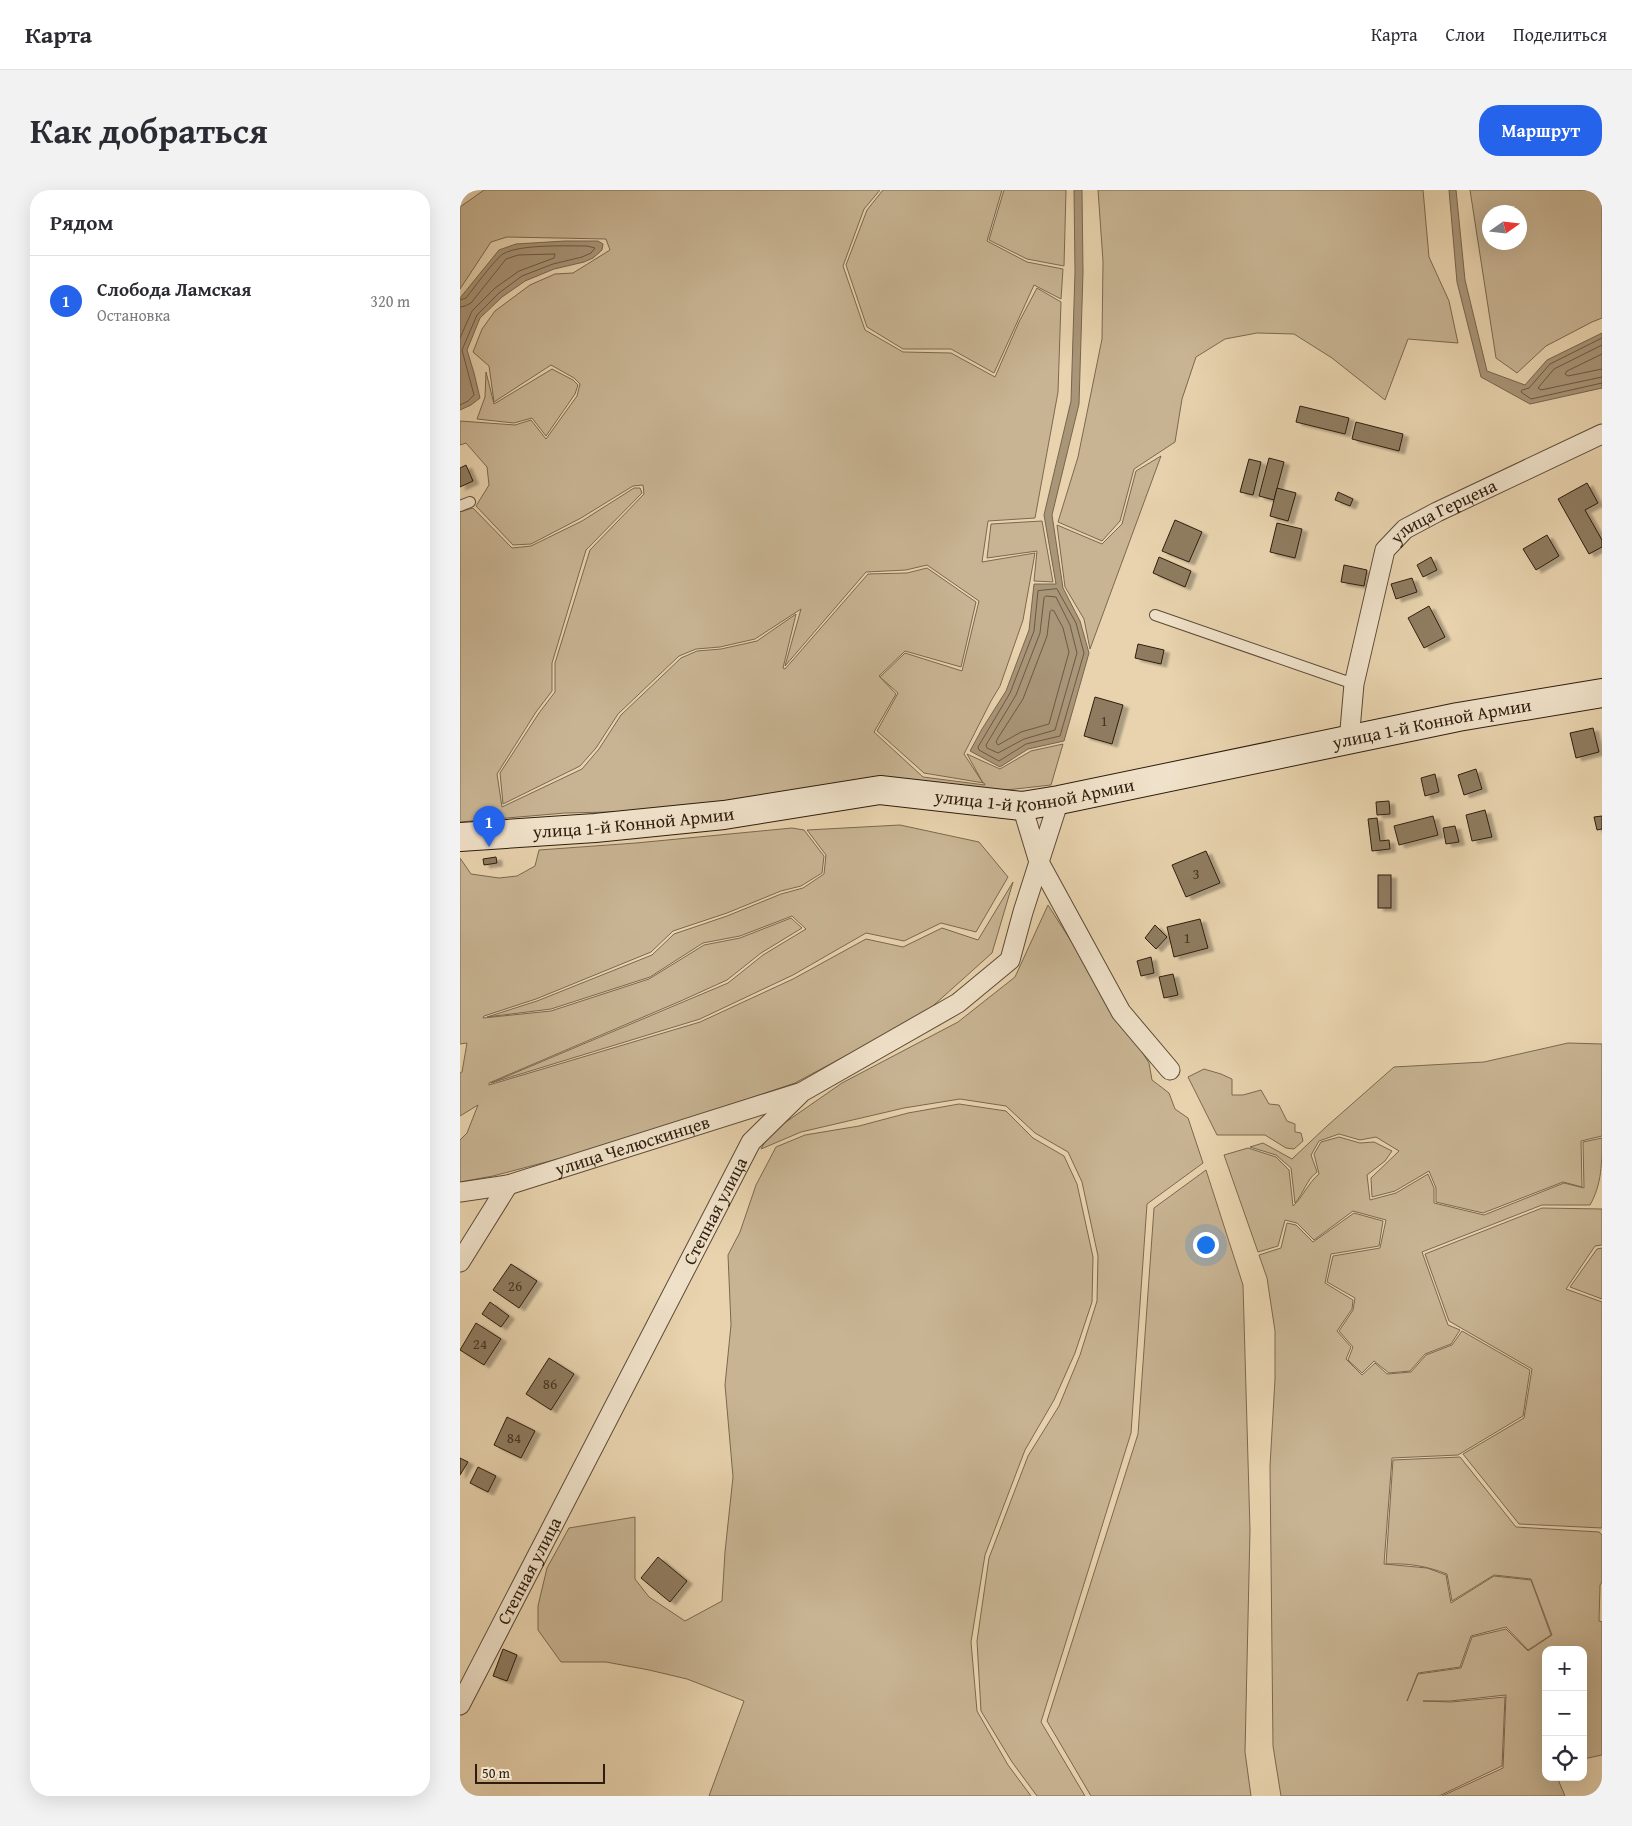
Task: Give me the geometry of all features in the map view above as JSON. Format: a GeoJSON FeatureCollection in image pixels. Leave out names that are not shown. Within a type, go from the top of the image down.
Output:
{"type":"FeatureCollection","features":[{"type":"Feature","properties":{"kind":"main road","name":"улица 1-й Конной Армии"},"geometry":{"type":"LineString","coordinates":[[460,837],[594,828],[724,814],[880,790],[1022,806],[1349,741],[1458,717],[1602,693]]}},
{"type":"Feature","properties":{"kind":"street","name":"улица Герцена"},"geometry":{"type":"LineString","coordinates":[[1349,741],[1354,684],[1385,550],[1405,529],[1602,434]]}},
{"type":"Feature","properties":{"kind":"street","name":"Степная улица"},"geometry":{"type":"LineString","coordinates":[[460,1705],[751,1142],[802,1092],[958,1003],[1010,960],[1023,912],[1059,800]]}},
{"type":"Feature","properties":{"kind":"street"},"geometry":{"type":"LineString","coordinates":[[1022,806],[1039,862],[1121,1012],[1170,1070]]}},
{"type":"Feature","properties":{"kind":"street","name":"улица Челюскинцев"},"geometry":{"type":"LineString","coordinates":[[460,1192],[508,1185],[802,1092]]}},
{"type":"Feature","properties":{"kind":"street"},"geometry":{"type":"LineString","coordinates":[[460,1262],[508,1185]]}},
{"type":"Feature","properties":{"kind":"lane"},"geometry":{"type":"LineString","coordinates":[[1155,615],[1354,684]]}},
{"type":"Feature","properties":{"kind":"shaded area"},"geometry":{"type":"Polygon","coordinates":[[[484,190],[880,190],[864,209],[843,266],[865,330],[903,352],[951,353],[995,377],[1019,322],[1037,288],[1061,302],[1058,392],[1035,518],[988,521],[982,562],[1035,553],[1023,620],[1000,686],[964,754],[983,783],[924,773],[877,731],[898,693],[880,677],[905,653],[962,671],[979,601],[927,565],[906,570],[866,572],[785,666],[801,609],[755,639],[720,647],[696,649],[679,656],[618,714],[596,748],[580,766],[503,804],[500,773],[555,692],[555,663],[590,550],[644,494],[643,485],[633,486],[581,518],[531,544],[513,545],[476,506],[489,485],[487,467],[466,443],[460,445],[460,421],[515,425],[531,420],[546,439],[577,396],[580,384],[574,378],[551,365],[494,402],[489,366],[473,352],[482,329],[495,311],[530,285],[555,274],[573,273],[610,250],[606,239],[507,237],[491,242],[460,289],[460,207],[484,190]]]}},
{"type":"Feature","properties":{"kind":"shaded area"},"geometry":{"type":"Polygon","coordinates":[[[883,190],[1002,190],[987,241],[1027,262],[1063,269],[1061,299],[1034,285],[994,373],[951,349],[903,349],[867,327],[846,265],[867,210],[883,190]]]}},
{"type":"Feature","properties":{"kind":"shaded area"},"geometry":{"type":"Polygon","coordinates":[[[1004,190],[1066,190],[1064,266],[1027,259],[989,240],[1004,190]]]}},
{"type":"Feature","properties":{"kind":"shaded area"},"geometry":{"type":"Polygon","coordinates":[[[1098,190],[1423,190],[1429,257],[1449,301],[1458,343],[1408,339],[1385,400],[1332,358],[1294,334],[1257,333],[1225,339],[1196,357],[1182,399],[1175,442],[1134,469],[1120,521],[1102,541],[1058,522],[1078,457],[1102,339],[1103,261],[1098,190]]]}},
{"type":"Feature","properties":{"kind":"shaded area"},"geometry":{"type":"Polygon","coordinates":[[[1470,190],[1602,190],[1602,318],[1546,346],[1517,373],[1496,358],[1470,190]]]}},
{"type":"Feature","properties":{"kind":"shaded area"},"geometry":{"type":"Polygon","coordinates":[[[552,369],[573,380],[578,385],[575,394],[546,436],[532,418],[514,423],[477,419],[485,397],[486,372],[494,404],[552,369]]]}},
{"type":"Feature","properties":{"kind":"shaded area"},"geometry":{"type":"Polygon","coordinates":[[[1161,456],[1090,649],[1084,619],[1065,587],[1057,525],[1102,544],[1122,524],[1136,471],[1161,456]]]}},
{"type":"Feature","properties":{"kind":"shaded area"},"geometry":{"type":"Polygon","coordinates":[[[634,488],[640,488],[642,493],[586,550],[552,663],[552,691],[536,712],[497,774],[502,807],[582,769],[599,749],[621,715],[681,658],[697,651],[721,649],[757,641],[796,614],[783,668],[785,669],[868,574],[907,573],[927,568],[976,602],[961,667],[905,651],[879,676],[896,694],[874,732],[923,777],[985,785],[967,754],[1000,769],[1031,751],[1063,744],[1051,785],[997,791],[748,799],[654,811],[565,813],[460,822],[460,512],[473,508],[512,548],[531,546],[582,521],[634,488]]]}},
{"type":"Feature","properties":{"kind":"shaded area"},"geometry":{"type":"Polygon","coordinates":[[[1042,521],[1053,582],[1034,581],[1037,551],[987,558],[991,524],[1042,521]]]}},
{"type":"Feature","properties":{"kind":"shaded area"},"geometry":{"type":"Polygon","coordinates":[[[900,825],[979,842],[1008,877],[976,932],[941,923],[904,941],[866,933],[793,975],[700,1019],[491,1083],[728,983],[763,955],[806,929],[792,916],[740,936],[703,943],[650,977],[551,1009],[487,1017],[537,1001],[652,955],[674,934],[727,916],[781,894],[803,888],[824,874],[826,855],[807,830],[900,825]]]}},
{"type":"Feature","properties":{"kind":"shaded area"},"geometry":{"type":"Polygon","coordinates":[[[792,828],[804,830],[824,856],[822,873],[801,886],[781,891],[727,913],[673,931],[651,952],[536,999],[484,1016],[483,1018],[551,1011],[649,979],[704,945],[740,938],[791,918],[802,928],[761,953],[727,980],[489,1083],[489,1085],[700,1022],[793,979],[866,939],[903,947],[942,928],[978,940],[1013,882],[992,953],[925,1013],[795,1083],[607,1146],[493,1176],[460,1182],[460,1140],[467,1133],[478,1105],[460,1116],[460,1073],[462,1072],[467,1043],[460,1044],[460,858],[471,874],[499,878],[517,876],[535,866],[539,850],[792,828]]]}},
{"type":"Feature","properties":{"kind":"shaded area"},"geometry":{"type":"Polygon","coordinates":[[[1048,905],[1149,1063],[1152,1080],[1169,1093],[1175,1109],[1188,1118],[1203,1163],[1147,1204],[1131,1433],[1041,1722],[1085,1796],[1037,1796],[1012,1762],[981,1711],[977,1641],[989,1558],[1028,1456],[1059,1406],[1080,1355],[1097,1301],[1098,1256],[1082,1182],[1068,1152],[1035,1133],[1006,1106],[960,1099],[904,1108],[801,1132],[761,1149],[770,1133],[842,1083],[958,1022],[1015,977],[1048,905]]]}},
{"type":"Feature","properties":{"kind":"shaded area"},"geometry":{"type":"Polygon","coordinates":[[[1568,1043],[1602,1044],[1602,1136],[1581,1141],[1582,1187],[1563,1182],[1483,1213],[1436,1202],[1436,1188],[1429,1171],[1395,1191],[1372,1197],[1371,1178],[1399,1151],[1376,1137],[1360,1140],[1339,1134],[1319,1141],[1311,1155],[1317,1172],[1310,1179],[1295,1203],[1291,1168],[1276,1155],[1250,1147],[1263,1143],[1292,1159],[1394,1067],[1484,1062],[1568,1043]]]}},
{"type":"Feature","properties":{"kind":"shaded area"},"geometry":{"type":"Polygon","coordinates":[[[1204,1069],[1232,1079],[1232,1095],[1243,1095],[1261,1090],[1269,1104],[1279,1105],[1287,1121],[1295,1124],[1295,1132],[1301,1133],[1303,1141],[1294,1149],[1286,1148],[1265,1135],[1217,1135],[1188,1077],[1204,1069]]]}},
{"type":"Feature","properties":{"kind":"shaded area"},"geometry":{"type":"Polygon","coordinates":[[[959,1104],[1006,1111],[1033,1138],[1064,1156],[1077,1184],[1093,1257],[1092,1302],[1075,1353],[1054,1400],[1025,1450],[985,1555],[971,1642],[977,1711],[1008,1765],[1031,1796],[709,1796],[744,1701],[687,1679],[649,1670],[606,1662],[561,1662],[538,1630],[538,1606],[547,1568],[569,1528],[635,1517],[635,1579],[649,1597],[685,1621],[722,1601],[733,1477],[725,1385],[731,1325],[728,1255],[740,1232],[756,1185],[776,1147],[805,1135],[859,1126],[908,1113],[959,1104]]]}},
{"type":"Feature","properties":{"kind":"shaded area"},"geometry":{"type":"Polygon","coordinates":[[[1339,1137],[1360,1143],[1374,1142],[1392,1151],[1385,1161],[1367,1175],[1370,1200],[1396,1193],[1428,1174],[1434,1188],[1434,1203],[1484,1215],[1564,1183],[1584,1188],[1583,1142],[1602,1138],[1602,1156],[1597,1189],[1590,1205],[1542,1205],[1422,1252],[1448,1325],[1460,1330],[1451,1344],[1425,1354],[1410,1371],[1389,1373],[1374,1361],[1362,1373],[1348,1360],[1353,1347],[1339,1331],[1353,1310],[1355,1298],[1327,1282],[1333,1256],[1380,1248],[1386,1220],[1353,1211],[1314,1240],[1297,1223],[1285,1220],[1278,1246],[1258,1252],[1224,1155],[1248,1148],[1276,1157],[1289,1170],[1293,1206],[1319,1174],[1314,1154],[1321,1142],[1339,1137]]]}},
{"type":"Feature","properties":{"kind":"shaded area"},"geometry":{"type":"Polygon","coordinates":[[[1206,1170],[1243,1285],[1250,1530],[1245,1752],[1251,1796],[1091,1796],[1047,1721],[1138,1434],[1154,1208],[1206,1170]]]}},
{"type":"Feature","properties":{"kind":"shaded area"},"geometry":{"type":"Polygon","coordinates":[[[1542,1208],[1602,1209],[1602,1245],[1595,1246],[1566,1289],[1602,1302],[1602,1528],[1519,1524],[1463,1454],[1524,1418],[1532,1369],[1449,1321],[1425,1254],[1542,1208]]]}},
{"type":"Feature","properties":{"kind":"shaded area"},"geometry":{"type":"Polygon","coordinates":[[[1354,1213],[1383,1221],[1379,1246],[1331,1254],[1325,1283],[1353,1300],[1352,1309],[1337,1331],[1351,1347],[1346,1359],[1362,1375],[1375,1363],[1387,1374],[1411,1372],[1426,1355],[1452,1345],[1462,1331],[1530,1370],[1523,1416],[1458,1455],[1392,1458],[1384,1564],[1427,1568],[1402,1564],[1386,1564],[1393,1460],[1460,1457],[1516,1527],[1599,1532],[1602,1535],[1602,1582],[1600,1585],[1599,1621],[1602,1622],[1602,1755],[1587,1758],[1587,1646],[1542,1646],[1542,1781],[1559,1781],[1565,1796],[1442,1796],[1503,1768],[1506,1695],[1450,1701],[1423,1701],[1451,1702],[1505,1697],[1502,1766],[1439,1796],[1281,1796],[1273,1746],[1270,1466],[1275,1379],[1275,1331],[1267,1278],[1259,1255],[1281,1248],[1287,1223],[1296,1225],[1313,1242],[1354,1213]],[[1427,1568],[1446,1575],[1451,1603],[1494,1576],[1531,1580],[1551,1635],[1528,1650],[1506,1627],[1471,1636],[1460,1667],[1418,1673],[1407,1701],[1418,1674],[1461,1668],[1472,1637],[1506,1629],[1528,1651],[1552,1635],[1531,1579],[1494,1575],[1452,1601],[1447,1574],[1427,1568]]]}},
{"type":"Feature","properties":{"kind":"shaded area"},"geometry":{"type":"Polygon","coordinates":[[[1602,1248],[1602,1299],[1570,1287],[1597,1249],[1602,1248]]]}},
{"type":"Feature","properties":{"kind":"water"},"geometry":{"type":"Polygon","coordinates":[[[1074,190],[1082,190],[1083,272],[1079,404],[1052,515],[1063,588],[1080,621],[1089,653],[1064,741],[1028,749],[1000,767],[970,751],[1006,691],[1029,630],[1034,584],[1056,584],[1044,515],[1071,401],[1075,272],[1074,190]]]}},
{"type":"Feature","properties":{"kind":"water"},"geometry":{"type":"Polygon","coordinates":[[[1449,190],[1456,190],[1465,280],[1487,371],[1525,385],[1547,360],[1602,333],[1602,388],[1530,404],[1481,377],[1457,282],[1449,190]]]}},
{"type":"Feature","properties":{"kind":"water"},"geometry":{"type":"Polygon","coordinates":[[[598,241],[603,244],[602,250],[593,258],[554,269],[525,281],[502,297],[480,318],[467,350],[480,398],[460,410],[460,298],[499,250],[516,244],[598,241]]]}},
{"type":"Feature","properties":{"kind":"building"},"geometry":{"type":"Polygon","coordinates":[[[1300,406],[1349,418],[1345,434],[1296,422],[1300,406]]]}},
{"type":"Feature","properties":{"kind":"building"},"geometry":{"type":"Polygon","coordinates":[[[1356,422],[1403,434],[1399,451],[1352,439],[1356,422]]]}},
{"type":"Feature","properties":{"kind":"building"},"geometry":{"type":"Polygon","coordinates":[[[1269,458],[1284,462],[1274,500],[1259,496],[1269,458]]]}},
{"type":"Feature","properties":{"kind":"building"},"geometry":{"type":"Polygon","coordinates":[[[1249,459],[1261,462],[1253,495],[1240,492],[1249,459]]]}},
{"type":"Feature","properties":{"kind":"building"},"geometry":{"type":"Polygon","coordinates":[[[466,465],[473,481],[460,487],[460,468],[466,465]]]}},
{"type":"Feature","properties":{"kind":"building"},"geometry":{"type":"Polygon","coordinates":[[[1587,483],[1598,503],[1585,510],[1602,540],[1602,547],[1589,554],[1558,499],[1587,483]]]}},
{"type":"Feature","properties":{"kind":"building"},"geometry":{"type":"Polygon","coordinates":[[[1277,488],[1296,493],[1288,521],[1270,516],[1277,488]]]}},
{"type":"Feature","properties":{"kind":"building"},"geometry":{"type":"Polygon","coordinates":[[[1338,492],[1353,499],[1350,506],[1335,500],[1338,492]]]}},
{"type":"Feature","properties":{"kind":"building"},"geometry":{"type":"Polygon","coordinates":[[[1175,520],[1202,532],[1189,562],[1162,551],[1175,520]]]}},
{"type":"Feature","properties":{"kind":"building"},"geometry":{"type":"Polygon","coordinates":[[[1277,523],[1302,529],[1295,558],[1270,552],[1277,523]]]}},
{"type":"Feature","properties":{"kind":"building"},"geometry":{"type":"Polygon","coordinates":[[[1547,535],[1559,556],[1536,570],[1523,549],[1547,535]]]}},
{"type":"Feature","properties":{"kind":"building"},"geometry":{"type":"Polygon","coordinates":[[[1159,557],[1191,571],[1185,587],[1153,573],[1159,557]]]}},
{"type":"Feature","properties":{"kind":"building"},"geometry":{"type":"Polygon","coordinates":[[[1431,557],[1437,570],[1423,577],[1417,565],[1431,557]]]}},
{"type":"Feature","properties":{"kind":"building"},"geometry":{"type":"Polygon","coordinates":[[[1344,565],[1367,570],[1364,586],[1341,582],[1344,565]]]}},
{"type":"Feature","properties":{"kind":"building"},"geometry":{"type":"Polygon","coordinates":[[[1412,578],[1417,592],[1396,599],[1391,584],[1412,578]]]}},
{"type":"Feature","properties":{"kind":"building"},"geometry":{"type":"Polygon","coordinates":[[[1429,606],[1445,637],[1424,648],[1408,618],[1429,606]]]}},
{"type":"Feature","properties":{"kind":"building"},"geometry":{"type":"Polygon","coordinates":[[[1138,644],[1164,650],[1161,664],[1135,658],[1138,644]]]}},
{"type":"Feature","properties":{"kind":"building"},"geometry":{"type":"Polygon","coordinates":[[[1095,697],[1123,705],[1112,744],[1084,736],[1095,697]]]}},
{"type":"Feature","properties":{"kind":"building"},"geometry":{"type":"Polygon","coordinates":[[[1593,728],[1599,752],[1576,758],[1570,733],[1593,728]]]}},
{"type":"Feature","properties":{"kind":"building"},"geometry":{"type":"Polygon","coordinates":[[[1476,769],[1482,789],[1464,795],[1458,775],[1476,769]]]}},
{"type":"Feature","properties":{"kind":"building"},"geometry":{"type":"Polygon","coordinates":[[[1435,774],[1439,792],[1425,796],[1421,778],[1435,774]]]}},
{"type":"Feature","properties":{"kind":"building"},"geometry":{"type":"Polygon","coordinates":[[[1389,801],[1390,814],[1377,815],[1376,802],[1389,801]]]}},
{"type":"Feature","properties":{"kind":"building"},"geometry":{"type":"Polygon","coordinates":[[[1485,810],[1492,837],[1472,841],[1466,815],[1485,810]]]}},
{"type":"Feature","properties":{"kind":"building"},"geometry":{"type":"Polygon","coordinates":[[[1433,816],[1438,835],[1399,845],[1394,826],[1433,816]]]}},
{"type":"Feature","properties":{"kind":"building"},"geometry":{"type":"Polygon","coordinates":[[[1602,816],[1602,829],[1597,830],[1594,817],[1602,816]]]}},
{"type":"Feature","properties":{"kind":"building"},"geometry":{"type":"Polygon","coordinates":[[[1377,818],[1380,841],[1389,840],[1390,849],[1372,851],[1368,819],[1377,818]]]}},
{"type":"Feature","properties":{"kind":"building"},"geometry":{"type":"Polygon","coordinates":[[[1455,826],[1459,842],[1446,844],[1443,828],[1455,826]]]}},
{"type":"Feature","properties":{"kind":"building"},"geometry":{"type":"Polygon","coordinates":[[[1206,851],[1220,883],[1186,897],[1172,865],[1206,851]]]}},
{"type":"Feature","properties":{"kind":"building"},"geometry":{"type":"Polygon","coordinates":[[[496,857],[497,863],[484,865],[483,859],[496,857]]]}},
{"type":"Feature","properties":{"kind":"building"},"geometry":{"type":"Polygon","coordinates":[[[1378,875],[1391,875],[1391,908],[1378,908],[1378,875]]]}},
{"type":"Feature","properties":{"kind":"building"},"geometry":{"type":"Polygon","coordinates":[[[1200,919],[1208,948],[1174,957],[1167,927],[1200,919]]]}},
{"type":"Feature","properties":{"kind":"building"},"geometry":{"type":"Polygon","coordinates":[[[1155,925],[1167,937],[1156,949],[1145,938],[1155,925]]]}},
{"type":"Feature","properties":{"kind":"building"},"geometry":{"type":"Polygon","coordinates":[[[1151,957],[1154,973],[1141,976],[1137,961],[1151,957]]]}},
{"type":"Feature","properties":{"kind":"building"},"geometry":{"type":"Polygon","coordinates":[[[1173,974],[1178,995],[1164,998],[1159,977],[1173,974]]]}},
{"type":"Feature","properties":{"kind":"building"},"geometry":{"type":"Polygon","coordinates":[[[511,1264],[537,1281],[519,1308],[493,1290],[511,1264]]]}},
{"type":"Feature","properties":{"kind":"building"},"geometry":{"type":"Polygon","coordinates":[[[490,1302],[509,1316],[501,1327],[482,1314],[490,1302]]]}},
{"type":"Feature","properties":{"kind":"building"},"geometry":{"type":"Polygon","coordinates":[[[476,1323],[501,1339],[484,1365],[460,1350],[476,1323]]]}},
{"type":"Feature","properties":{"kind":"building"},"geometry":{"type":"Polygon","coordinates":[[[549,1358],[574,1374],[551,1410],[526,1394],[549,1358]]]}},
{"type":"Feature","properties":{"kind":"building"},"geometry":{"type":"Polygon","coordinates":[[[507,1417],[535,1431],[521,1458],[494,1445],[507,1417]]]}},
{"type":"Feature","properties":{"kind":"building"},"geometry":{"type":"Polygon","coordinates":[[[460,1458],[468,1462],[460,1475],[460,1458]]]}},
{"type":"Feature","properties":{"kind":"building"},"geometry":{"type":"Polygon","coordinates":[[[478,1467],[496,1476],[488,1492],[470,1483],[478,1467]]]}},
{"type":"Feature","properties":{"kind":"building"},"geometry":{"type":"Polygon","coordinates":[[[658,1557],[687,1581],[670,1602],[641,1578],[658,1557]]]}},
{"type":"Feature","properties":{"kind":"building"},"geometry":{"type":"Polygon","coordinates":[[[503,1649],[517,1655],[507,1681],[493,1676],[503,1649]]]}},
{"type":"Feature","properties":{"kind":"place","name":"Слобода Ламская"},"geometry":{"type":"Point","coordinates":[489,847]}}]}
